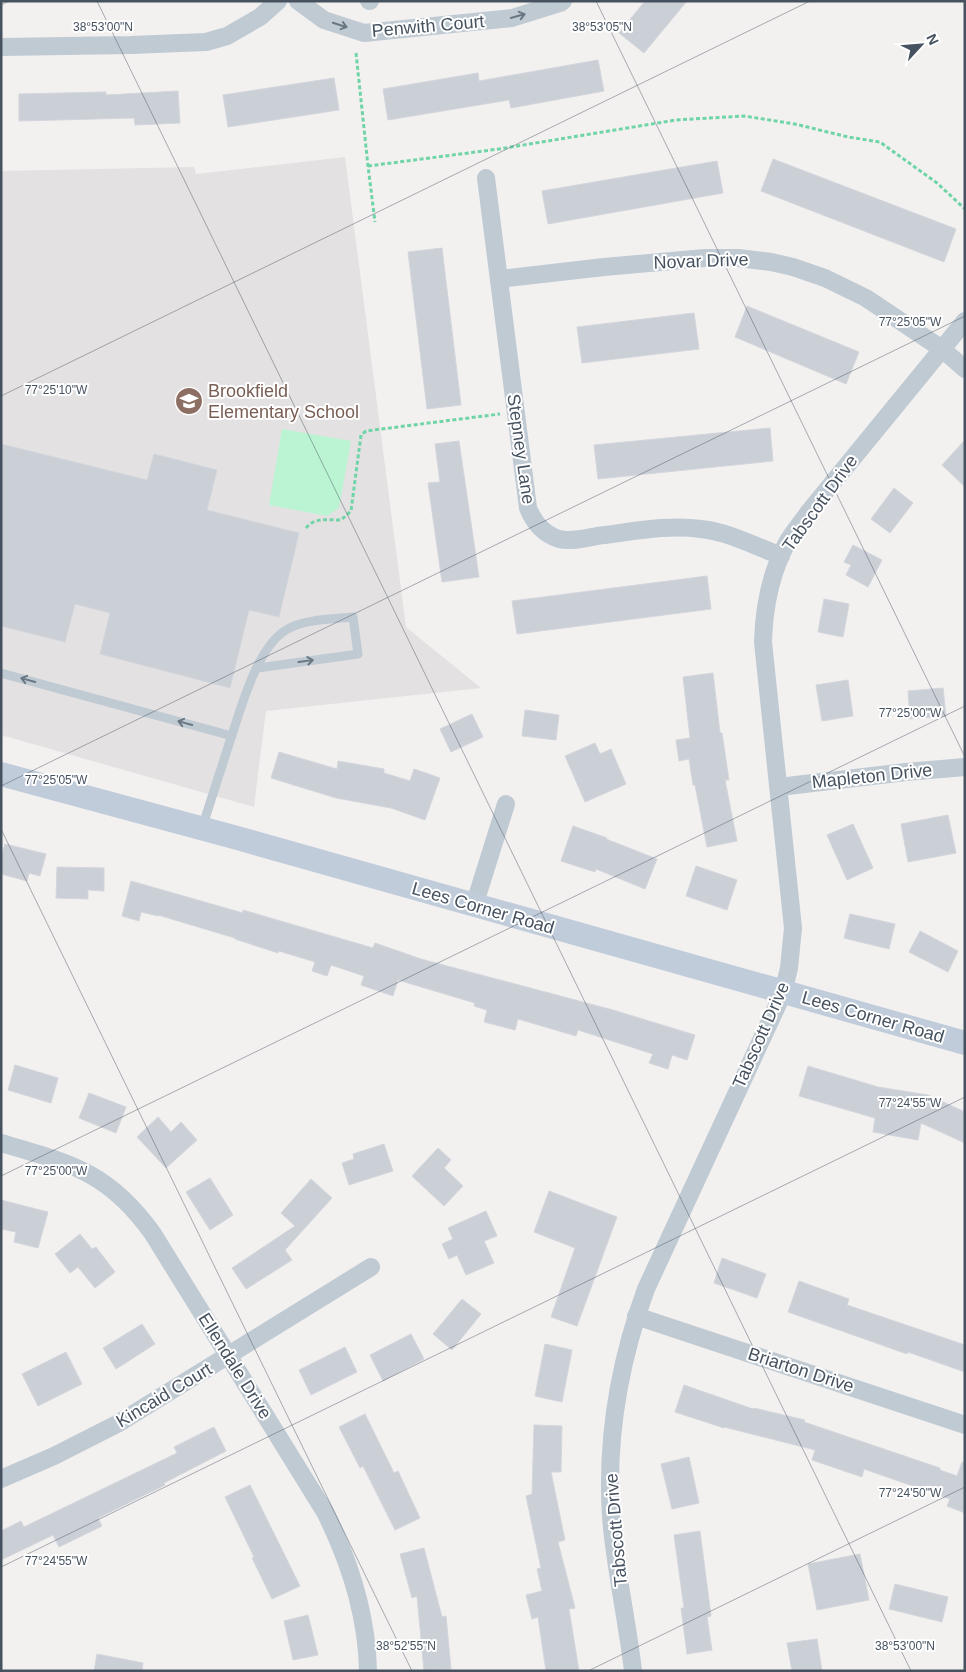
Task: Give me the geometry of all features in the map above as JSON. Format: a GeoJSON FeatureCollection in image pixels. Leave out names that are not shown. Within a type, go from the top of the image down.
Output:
{"type":"FeatureCollection","features":[{"type":"Feature","properties":{"kind":"street"},"geometry":{"type":"LineString","coordinates":[[1,47],[206,42],[227,36],[260,17],[278,1]]}},
{"type":"Feature","properties":{"kind":"street","name":"Penwith Court"},"geometry":{"type":"LineString","coordinates":[[298,1],[324,20],[364,33],[512,18],[563,1]]}},
{"type":"Feature","properties":{"kind":"street","name":"Stepney Lane"},"geometry":{"type":"LineString","coordinates":[[486,178],[528,508],[538,526],[548,534],[567,540],[672,528],[701,528],[729,535],[781,556]]}},
{"type":"Feature","properties":{"kind":"street","name":"Novar Drive"},"geometry":{"type":"LineString","coordinates":[[499,280],[604,267],[705,258],[727,257],[761,260],[792,267],[835,282],[866,298],[942,349],[965,369]]}},
{"type":"Feature","properties":{"kind":"street","name":"Tabscott Drive"},"geometry":{"type":"LineString","coordinates":[[634,1671],[611,1517],[610,1461],[614,1416],[622,1368],[636,1316],[646,1289],[783,992],[789,968],[793,928],[763,642],[766,606],[774,574],[781,556],[808,513],[965,321]]}},
{"type":"Feature","properties":{"kind":"street","name":"Mapleton Drive"},"geometry":{"type":"LineString","coordinates":[[779,787],[906,772],[965,768]]}},
{"type":"Feature","properties":{"kind":"street","name":"Lees Corner Road"},"geometry":{"type":"LineString","coordinates":[[1,774],[965,1043]]}},
{"type":"Feature","properties":{"kind":"street"},"geometry":{"type":"LineString","coordinates":[[474,906],[506,804]]}},
{"type":"Feature","properties":{"kind":"street","name":"Ellendale Drive"},"geometry":{"type":"LineString","coordinates":[[1,1143],[52,1158],[83,1170],[104,1183],[124,1199],[141,1217],[153,1234],[325,1512],[338,1538],[353,1578],[362,1612],[368,1671]]}},
{"type":"Feature","properties":{"kind":"street","name":"Kincaid Court"},"geometry":{"type":"LineString","coordinates":[[1,1480],[117,1424],[371,1266]]}},
{"type":"Feature","properties":{"kind":"street","name":"Briarton Drive"},"geometry":{"type":"LineString","coordinates":[[636,1316],[965,1424]]}},
{"type":"Feature","properties":{"kind":"lane"},"geometry":{"type":"LineString","coordinates":[[202,829],[250,680],[266,650],[285,630],[298,624],[353,617],[358,654],[258,668]]}},
{"type":"Feature","properties":{"kind":"lane"},"geometry":{"type":"LineString","coordinates":[[1,673],[232,736]]}},
{"type":"Feature","properties":{"kind":"path"},"geometry":{"type":"LineString","coordinates":[[356,53],[376,222]]}},
{"type":"Feature","properties":{"kind":"path"},"geometry":{"type":"LineString","coordinates":[[368,166],[499,149],[676,120],[744,116],[795,124],[848,137],[880,142],[937,183],[965,209]]}},
{"type":"Feature","properties":{"kind":"path"},"geometry":{"type":"LineString","coordinates":[[306,528],[316,520],[341,520],[351,511],[361,435],[366,430],[503,413]]}},
{"type":"Feature","properties":{"kind":"shaded area","name":"Brookfield Elementary School"},"geometry":{"type":"Polygon","coordinates":[[[345,157],[406,627],[481,688],[266,711],[254,807],[1,735],[1,171],[194,167],[196,174],[345,157]]]}},
{"type":"Feature","properties":{"kind":"green space"},"geometry":{"type":"Polygon","coordinates":[[[282,429],[351,441],[339,508],[327,516],[269,505],[282,429]]]}},
{"type":"Feature","properties":{"kind":"building"},"geometry":{"type":"Polygon","coordinates":[[[645,1],[687,1],[644,53],[619,33],[645,1]]]}},
{"type":"Feature","properties":{"kind":"building"},"geometry":{"type":"Polygon","coordinates":[[[598,60],[604,91],[511,108],[509,100],[388,120],[383,89],[478,73],[479,81],[598,60]]]}},
{"type":"Feature","properties":{"kind":"building"},"geometry":{"type":"Polygon","coordinates":[[[334,78],[339,110],[228,127],[223,95],[334,78]]]}},
{"type":"Feature","properties":{"kind":"building"},"geometry":{"type":"Polygon","coordinates":[[[178,91],[180,123],[135,125],[134,118],[19,121],[19,94],[106,92],[106,95],[178,91]]]}},
{"type":"Feature","properties":{"kind":"building"},"geometry":{"type":"Polygon","coordinates":[[[773,159],[956,229],[944,262],[761,191],[773,159]]]}},
{"type":"Feature","properties":{"kind":"building"},"geometry":{"type":"Polygon","coordinates":[[[717,161],[723,193],[548,224],[542,191],[717,161]]]}},
{"type":"Feature","properties":{"kind":"building"},"geometry":{"type":"Polygon","coordinates":[[[442,248],[461,405],[427,409],[408,252],[442,248]]]}},
{"type":"Feature","properties":{"kind":"building"},"geometry":{"type":"Polygon","coordinates":[[[747,306],[859,352],[846,384],[735,337],[747,306]]]}},
{"type":"Feature","properties":{"kind":"building"},"geometry":{"type":"Polygon","coordinates":[[[694,313],[699,349],[582,363],[577,327],[694,313]]]}},
{"type":"Feature","properties":{"kind":"building"},"geometry":{"type":"Polygon","coordinates":[[[770,428],[773,461],[598,479],[594,445],[770,428]]]}},
{"type":"Feature","properties":{"kind":"building"},"geometry":{"type":"Polygon","coordinates":[[[965,440],[965,487],[942,465],[965,440]]]}},
{"type":"Feature","properties":{"kind":"building"},"geometry":{"type":"Polygon","coordinates":[[[459,441],[479,577],[442,582],[428,483],[440,482],[435,444],[459,441]]]}},
{"type":"Feature","properties":{"kind":"building"},"geometry":{"type":"Polygon","coordinates":[[[1,444],[147,480],[154,454],[217,470],[207,510],[299,533],[279,617],[249,610],[230,688],[100,654],[110,613],[75,604],[65,642],[1,626],[1,444]]]}},
{"type":"Feature","properties":{"kind":"building"},"geometry":{"type":"Polygon","coordinates":[[[894,488],[913,503],[890,533],[871,519],[894,488]]]}},
{"type":"Feature","properties":{"kind":"building"},"geometry":{"type":"Polygon","coordinates":[[[853,545],[882,560],[868,587],[846,575],[851,565],[844,562],[853,545]]]}},
{"type":"Feature","properties":{"kind":"building"},"geometry":{"type":"Polygon","coordinates":[[[707,576],[711,609],[517,634],[512,601],[707,576]]]}},
{"type":"Feature","properties":{"kind":"building"},"geometry":{"type":"Polygon","coordinates":[[[824,599],[849,604],[843,637],[818,632],[824,599]]]}},
{"type":"Feature","properties":{"kind":"building"},"geometry":{"type":"Polygon","coordinates":[[[713,673],[720,733],[722,733],[729,780],[725,780],[737,841],[707,847],[689,759],[679,761],[676,740],[690,738],[683,677],[713,673]]]}},
{"type":"Feature","properties":{"kind":"building"},"geometry":{"type":"Polygon","coordinates":[[[848,680],[853,716],[822,721],[816,685],[848,680]]]}},
{"type":"Feature","properties":{"kind":"building"},"geometry":{"type":"Polygon","coordinates":[[[943,688],[946,716],[910,719],[908,691],[943,688]]]}},
{"type":"Feature","properties":{"kind":"building"},"geometry":{"type":"Polygon","coordinates":[[[525,710],[559,715],[556,740],[522,736],[525,710]]]}},
{"type":"Feature","properties":{"kind":"building"},"geometry":{"type":"Polygon","coordinates":[[[472,714],[483,737],[451,752],[440,729],[472,714]]]}},
{"type":"Feature","properties":{"kind":"building"},"geometry":{"type":"Polygon","coordinates":[[[595,743],[600,754],[611,749],[626,784],[585,802],[565,756],[595,743]]]}},
{"type":"Feature","properties":{"kind":"building"},"geometry":{"type":"Polygon","coordinates":[[[279,752],[337,769],[338,761],[384,769],[384,773],[410,781],[414,769],[440,778],[425,820],[391,808],[336,798],[271,778],[279,752]]]}},
{"type":"Feature","properties":{"kind":"building"},"geometry":{"type":"Polygon","coordinates":[[[948,815],[956,853],[908,862],[901,824],[948,815]]]}},
{"type":"Feature","properties":{"kind":"building"},"geometry":{"type":"Polygon","coordinates":[[[853,824],[873,868],[847,880],[827,835],[853,824]]]}},
{"type":"Feature","properties":{"kind":"building"},"geometry":{"type":"Polygon","coordinates":[[[573,826],[657,859],[645,889],[596,869],[595,872],[561,861],[573,826]]]}},
{"type":"Feature","properties":{"kind":"building"},"geometry":{"type":"Polygon","coordinates":[[[5,844],[46,854],[40,876],[29,873],[27,881],[1,874],[1,857],[5,844]]]}},
{"type":"Feature","properties":{"kind":"building"},"geometry":{"type":"Polygon","coordinates":[[[696,866],[737,880],[727,910],[686,896],[696,866]]]}},
{"type":"Feature","properties":{"kind":"building"},"geometry":{"type":"Polygon","coordinates":[[[57,867],[104,868],[104,891],[88,890],[88,899],[56,898],[57,867]]]}},
{"type":"Feature","properties":{"kind":"building"},"geometry":{"type":"Polygon","coordinates":[[[131,881],[243,913],[243,910],[373,948],[375,943],[421,959],[613,1010],[695,1035],[687,1060],[672,1055],[668,1069],[649,1063],[653,1054],[578,1030],[576,1036],[518,1019],[515,1030],[484,1022],[487,1010],[474,1006],[475,1003],[398,980],[393,996],[361,985],[364,976],[331,965],[327,976],[312,971],[315,962],[279,951],[278,953],[158,915],[141,912],[139,921],[122,916],[131,881]]]}},
{"type":"Feature","properties":{"kind":"building"},"geometry":{"type":"Polygon","coordinates":[[[850,914],[895,924],[889,949],[844,938],[850,914]]]}},
{"type":"Feature","properties":{"kind":"building"},"geometry":{"type":"Polygon","coordinates":[[[920,931],[958,951],[948,972],[909,952],[920,931]]]}},
{"type":"Feature","properties":{"kind":"building"},"geometry":{"type":"Polygon","coordinates":[[[15,1065],[58,1078],[51,1103],[8,1090],[15,1065]]]}},
{"type":"Feature","properties":{"kind":"building"},"geometry":{"type":"Polygon","coordinates":[[[808,1066],[878,1087],[928,1095],[965,1112],[965,1143],[921,1123],[918,1140],[873,1132],[875,1118],[799,1096],[808,1066]]]}},
{"type":"Feature","properties":{"kind":"building"},"geometry":{"type":"Polygon","coordinates":[[[89,1093],[126,1107],[116,1133],[79,1118],[89,1093]]]}},
{"type":"Feature","properties":{"kind":"building"},"geometry":{"type":"Polygon","coordinates":[[[158,1117],[171,1132],[181,1122],[197,1140],[166,1168],[137,1137],[158,1117]]]}},
{"type":"Feature","properties":{"kind":"building"},"geometry":{"type":"Polygon","coordinates":[[[384,1144],[393,1171],[349,1185],[342,1163],[354,1159],[353,1154],[384,1144]]]}},
{"type":"Feature","properties":{"kind":"building"},"geometry":{"type":"Polygon","coordinates":[[[438,1148],[451,1160],[444,1168],[463,1186],[444,1206],[412,1176],[438,1148]]]}},
{"type":"Feature","properties":{"kind":"building"},"geometry":{"type":"Polygon","coordinates":[[[210,1178],[233,1215],[210,1230],[186,1192],[210,1178]]]}},
{"type":"Feature","properties":{"kind":"building"},"geometry":{"type":"Polygon","coordinates":[[[311,1179],[332,1198],[285,1250],[292,1260],[246,1289],[232,1268],[295,1226],[281,1213],[311,1179]]]}},
{"type":"Feature","properties":{"kind":"building"},"geometry":{"type":"Polygon","coordinates":[[[549,1191],[617,1217],[577,1326],[551,1317],[575,1248],[534,1232],[549,1191]]]}},
{"type":"Feature","properties":{"kind":"building"},"geometry":{"type":"Polygon","coordinates":[[[1,1200],[48,1212],[38,1248],[14,1242],[16,1232],[1,1229],[1,1200]]]}},
{"type":"Feature","properties":{"kind":"building"},"geometry":{"type":"Polygon","coordinates":[[[486,1211],[497,1236],[484,1241],[494,1263],[466,1275],[457,1255],[449,1259],[442,1244],[453,1239],[448,1228],[486,1211]]]}},
{"type":"Feature","properties":{"kind":"building"},"geometry":{"type":"Polygon","coordinates":[[[80,1234],[92,1249],[96,1247],[115,1272],[95,1288],[78,1267],[70,1273],[55,1254],[80,1234]]]}},
{"type":"Feature","properties":{"kind":"building"},"geometry":{"type":"Polygon","coordinates":[[[722,1258],[766,1274],[757,1298],[714,1283],[722,1258]]]}},
{"type":"Feature","properties":{"kind":"building"},"geometry":{"type":"Polygon","coordinates":[[[799,1281],[849,1299],[847,1305],[965,1345],[965,1372],[908,1352],[907,1354],[788,1312],[799,1281]]]}},
{"type":"Feature","properties":{"kind":"building"},"geometry":{"type":"Polygon","coordinates":[[[462,1299],[481,1314],[452,1350],[433,1334],[462,1299]]]}},
{"type":"Feature","properties":{"kind":"building"},"geometry":{"type":"Polygon","coordinates":[[[142,1324],[155,1344],[116,1369],[103,1348],[142,1324]]]}},
{"type":"Feature","properties":{"kind":"building"},"geometry":{"type":"Polygon","coordinates":[[[411,1334],[424,1359],[383,1381],[370,1355],[411,1334]]]}},
{"type":"Feature","properties":{"kind":"building"},"geometry":{"type":"Polygon","coordinates":[[[545,1344],[572,1350],[562,1402],[535,1396],[545,1344]]]}},
{"type":"Feature","properties":{"kind":"building"},"geometry":{"type":"Polygon","coordinates":[[[345,1347],[357,1372],[311,1395],[299,1370],[345,1347]]]}},
{"type":"Feature","properties":{"kind":"building"},"geometry":{"type":"Polygon","coordinates":[[[66,1352],[82,1384],[38,1406],[22,1374],[66,1352]]]}},
{"type":"Feature","properties":{"kind":"building"},"geometry":{"type":"Polygon","coordinates":[[[684,1385],[753,1409],[805,1420],[804,1422],[940,1468],[940,1470],[957,1476],[962,1462],[965,1462],[965,1513],[947,1506],[950,1499],[864,1469],[862,1477],[812,1460],[815,1450],[724,1428],[675,1412],[684,1385]]]}},
{"type":"Feature","properties":{"kind":"building"},"geometry":{"type":"Polygon","coordinates":[[[365,1414],[394,1473],[398,1471],[420,1518],[395,1530],[363,1466],[360,1468],[339,1427],[365,1414]]]}},
{"type":"Feature","properties":{"kind":"building"},"geometry":{"type":"Polygon","coordinates":[[[534,1425],[562,1426],[561,1472],[551,1472],[565,1540],[558,1542],[575,1608],[569,1609],[579,1671],[546,1671],[538,1617],[532,1619],[526,1595],[542,1591],[537,1569],[541,1568],[526,1496],[532,1494],[534,1425]]]}},
{"type":"Feature","properties":{"kind":"building"},"geometry":{"type":"Polygon","coordinates":[[[214,1427],[226,1451],[164,1483],[165,1485],[98,1518],[102,1526],[59,1547],[53,1535],[1,1560],[1,1531],[21,1521],[24,1527],[177,1453],[174,1447],[214,1427]]]}},
{"type":"Feature","properties":{"kind":"building"},"geometry":{"type":"Polygon","coordinates":[[[689,1457],[699,1503],[672,1509],[661,1464],[689,1457]]]}},
{"type":"Feature","properties":{"kind":"building"},"geometry":{"type":"Polygon","coordinates":[[[250,1485],[300,1586],[272,1599],[225,1497],[250,1485]]]}},
{"type":"Feature","properties":{"kind":"building"},"geometry":{"type":"Polygon","coordinates":[[[700,1531],[711,1616],[707,1617],[712,1650],[687,1654],[681,1608],[684,1608],[674,1535],[700,1531]]]}},
{"type":"Feature","properties":{"kind":"building"},"geometry":{"type":"Polygon","coordinates":[[[424,1548],[442,1617],[446,1616],[451,1669],[424,1671],[417,1596],[412,1598],[400,1554],[424,1548]]]}},
{"type":"Feature","properties":{"kind":"building"},"geometry":{"type":"Polygon","coordinates":[[[860,1554],[869,1600],[817,1610],[808,1564],[860,1554]]]}},
{"type":"Feature","properties":{"kind":"building"},"geometry":{"type":"Polygon","coordinates":[[[895,1584],[948,1597],[942,1622],[889,1609],[895,1584]]]}},
{"type":"Feature","properties":{"kind":"building"},"geometry":{"type":"Polygon","coordinates":[[[308,1615],[318,1655],[293,1660],[284,1621],[308,1615]]]}},
{"type":"Feature","properties":{"kind":"building"},"geometry":{"type":"Polygon","coordinates":[[[817,1639],[822,1671],[792,1671],[787,1643],[817,1639]]]}},
{"type":"Feature","properties":{"kind":"building"},"geometry":{"type":"Polygon","coordinates":[[[97,1654],[143,1663],[142,1671],[94,1671],[97,1654]]]}},
{"type":"Feature","properties":{"kind":"place","name":"Brookfield Elementary School"},"geometry":{"type":"Point","coordinates":[189,401]}}]}
